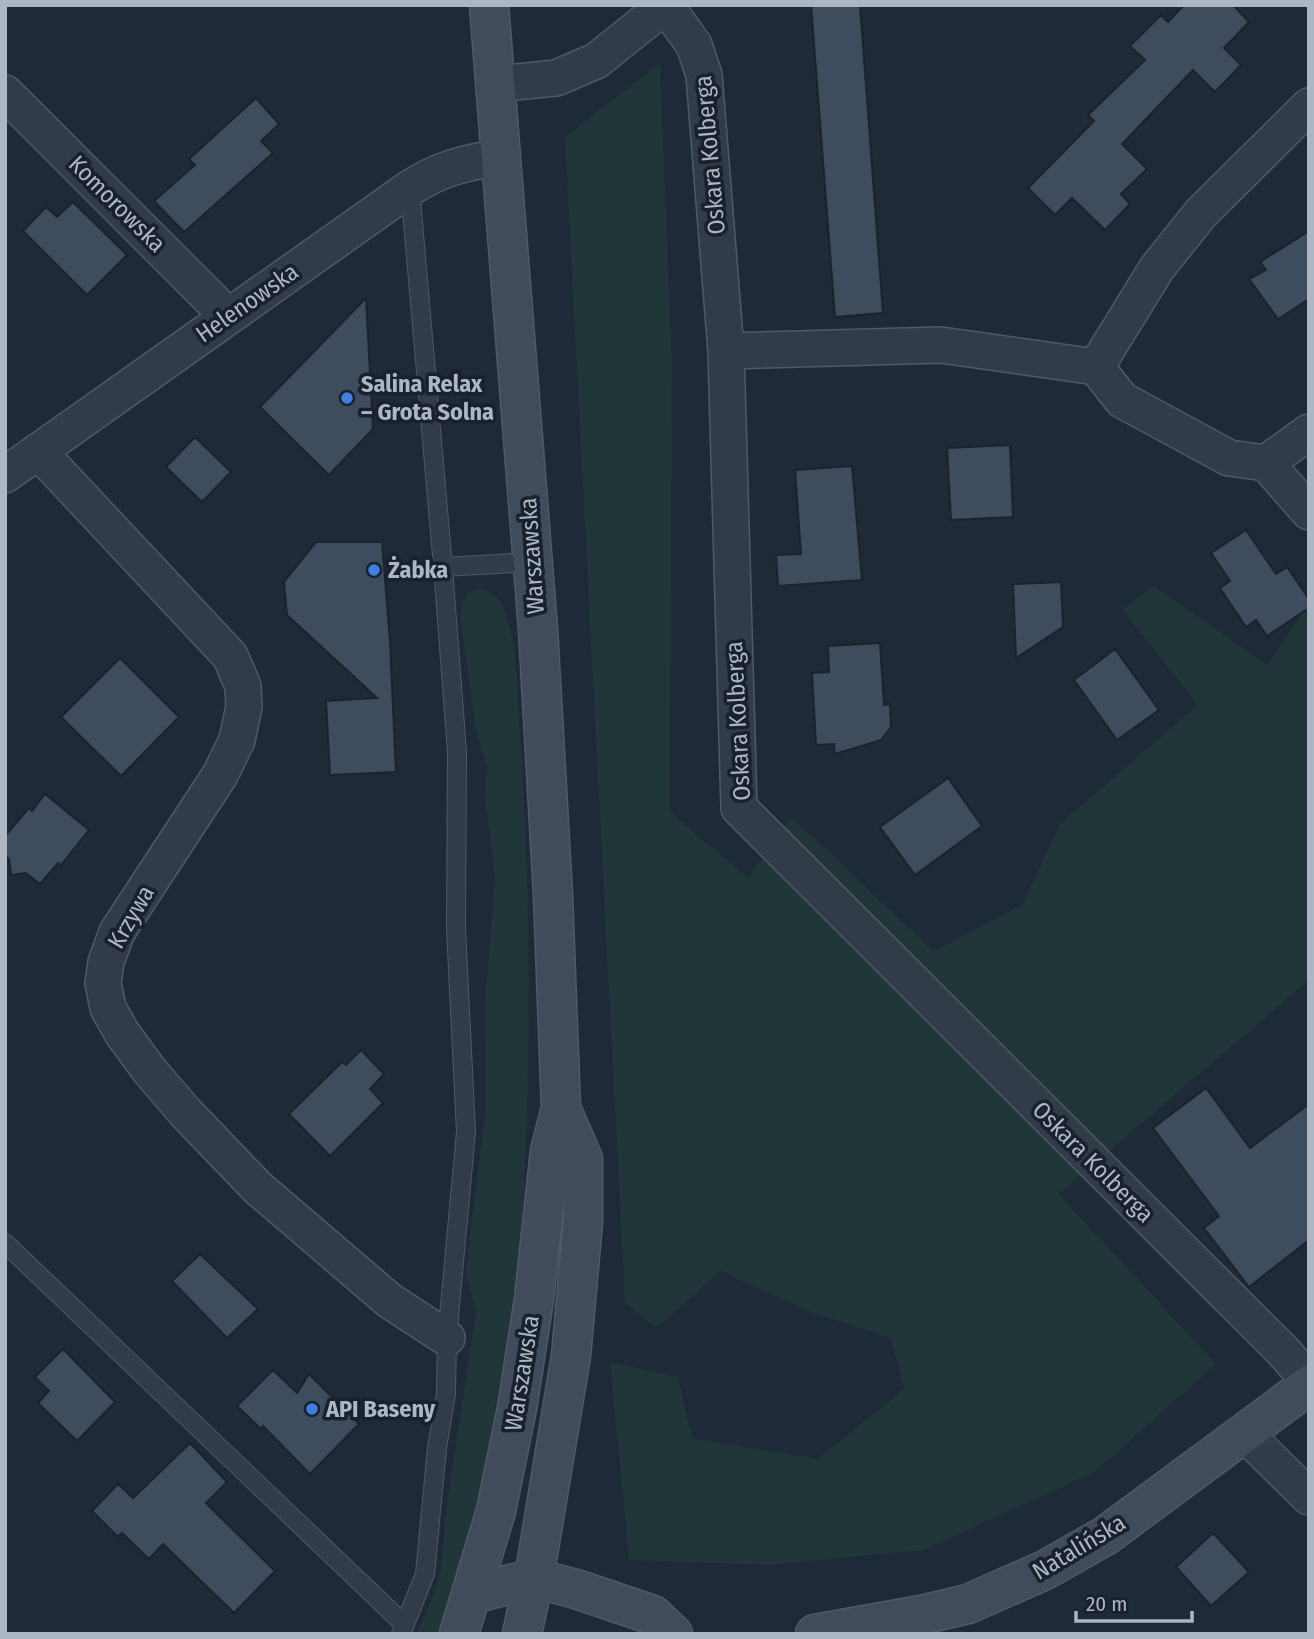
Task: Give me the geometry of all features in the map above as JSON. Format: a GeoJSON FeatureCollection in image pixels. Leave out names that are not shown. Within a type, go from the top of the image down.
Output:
{"type":"FeatureCollection","features":[{"type":"Feature","properties":{"kind":"main road","name":"Warszawska"},"geometry":{"type":"LineString","coordinates":[[459,1634],[496,1511],[517,1408],[534,1299],[550,1151],[561,1108],[553,895],[533,562],[489,5]]}},
{"type":"Feature","properties":{"kind":"main road","name":"Warszawska"},"geometry":{"type":"LineString","coordinates":[[521,1634],[534,1578],[571,1356],[583,1222],[583,1159],[561,1108]]}},
{"type":"Feature","properties":{"kind":"main road","name":"Natalińska"},"geometry":{"type":"LineString","coordinates":[[815,1634],[925,1625],[1045,1570],[1105,1536],[1245,1434],[1309,1383]]}},
{"type":"Feature","properties":{"kind":"main road"},"geometry":{"type":"LineString","coordinates":[[473,1594],[534,1578],[653,1615],[673,1634]]}},
{"type":"Feature","properties":{"kind":"main road"},"geometry":{"type":"LineString","coordinates":[[473,1594],[521,1634]]}},
{"type":"Feature","properties":{"kind":"street"},"geometry":{"type":"LineString","coordinates":[[495,84],[556,78],[583,68],[596,61],[666,6]]}},
{"type":"Feature","properties":{"kind":"street","name":"Oskara Kolberga"},"geometry":{"type":"LineString","coordinates":[[666,6],[694,45],[704,75],[726,351],[739,808],[1283,1351],[1309,1383]]}},
{"type":"Feature","properties":{"kind":"street","name":"Komorowska"},"geometry":{"type":"LineString","coordinates":[[5,93],[229,316]]}},
{"type":"Feature","properties":{"kind":"street"},"geometry":{"type":"LineString","coordinates":[[1096,367],[1157,268],[1201,213],[1309,106]]}},
{"type":"Feature","properties":{"kind":"street","name":"Helenowska"},"geometry":{"type":"LineString","coordinates":[[5,475],[410,188],[456,164],[500,157]]}},
{"type":"Feature","properties":{"kind":"street"},"geometry":{"type":"LineString","coordinates":[[726,351],[941,345],[1096,367],[1122,400],[1229,458],[1266,463],[1309,512]]}},
{"type":"Feature","properties":{"kind":"street"},"geometry":{"type":"LineString","coordinates":[[1266,463],[1309,432]]}},
{"type":"Feature","properties":{"kind":"street","name":"Krzywa"},"geometry":{"type":"LineString","coordinates":[[38,451],[230,656],[243,686],[244,708],[237,740],[220,775],[117,932],[106,962],[103,983],[108,1008],[122,1034],[149,1070],[258,1188],[390,1301],[447,1338]]}},
{"type":"Feature","properties":{"kind":"street"},"geometry":{"type":"LineString","coordinates":[[1245,1434],[1309,1497]]}},
{"type":"Feature","properties":{"kind":"lane"},"geometry":{"type":"LineString","coordinates":[[5,1243],[403,1629],[425,1574],[437,1448],[446,1394],[447,1338],[466,1132],[456,928],[457,752],[410,188]]}},
{"type":"Feature","properties":{"kind":"lane"},"geometry":{"type":"LineString","coordinates":[[443,567],[533,562]]}},
{"type":"Feature","properties":{"kind":"green space"},"geometry":{"type":"Polygon","coordinates":[[[660,63],[672,364],[670,812],[748,878],[792,817],[933,951],[1022,905],[1060,824],[1198,705],[1122,609],[1154,586],[1267,665],[1309,603],[1309,980],[1059,1194],[1216,1364],[1095,1472],[924,1550],[769,1565],[629,1560],[610,1362],[678,1377],[692,1438],[818,1459],[904,1389],[891,1338],[811,1312],[721,1271],[656,1328],[625,1302],[565,137],[660,63]]]}},
{"type":"Feature","properties":{"kind":"green space"},"geometry":{"type":"Polygon","coordinates":[[[481,589],[498,599],[508,619],[517,684],[525,814],[529,1022],[523,1200],[502,1371],[477,1503],[456,1590],[445,1634],[416,1634],[431,1602],[441,1568],[446,1510],[476,1311],[466,1267],[486,1107],[485,1002],[495,878],[485,795],[487,766],[476,731],[460,617],[462,603],[469,592],[481,589]]]}},
{"type":"Feature","properties":{"kind":"building"},"geometry":{"type":"Polygon","coordinates":[[[811,5],[860,5],[883,313],[835,317],[811,5]]]}},
{"type":"Feature","properties":{"kind":"building"},"geometry":{"type":"Polygon","coordinates":[[[1184,5],[1233,5],[1249,22],[1224,48],[1241,65],[1215,92],[1193,70],[1122,144],[1147,169],[1121,194],[1130,204],[1105,230],[1072,198],[1055,215],[1028,188],[1094,121],[1088,115],[1145,60],[1130,46],[1161,15],[1168,22],[1184,5]]]}},
{"type":"Feature","properties":{"kind":"building"},"geometry":{"type":"Polygon","coordinates":[[[256,98],[279,124],[261,141],[273,153],[184,232],[154,201],[195,165],[189,159],[256,98]]]}},
{"type":"Feature","properties":{"kind":"building"},"geometry":{"type":"Polygon","coordinates":[[[73,202],[127,255],[87,295],[23,231],[46,207],[57,217],[73,202]]]}},
{"type":"Feature","properties":{"kind":"building"},"geometry":{"type":"Polygon","coordinates":[[[1309,231],[1309,299],[1278,319],[1249,279],[1266,270],[1260,262],[1309,231]]]}},
{"type":"Feature","properties":{"kind":"building"},"geometry":{"type":"Polygon","coordinates":[[[366,298],[373,429],[329,475],[260,407],[366,298]]]}},
{"type":"Feature","properties":{"kind":"building"},"geometry":{"type":"Polygon","coordinates":[[[195,437],[231,472],[202,502],[166,467],[195,437]]]}},
{"type":"Feature","properties":{"kind":"building"},"geometry":{"type":"Polygon","coordinates":[[[1010,445],[1013,517],[951,520],[947,448],[1010,445]]]}},
{"type":"Feature","properties":{"kind":"building"},"geometry":{"type":"Polygon","coordinates":[[[852,466],[862,580],[778,586],[776,555],[801,554],[795,470],[852,466]]]}},
{"type":"Feature","properties":{"kind":"building"},"geometry":{"type":"Polygon","coordinates":[[[1246,530],[1276,574],[1287,567],[1309,599],[1309,608],[1267,636],[1256,620],[1246,627],[1220,588],[1230,581],[1211,553],[1246,530]]]}},
{"type":"Feature","properties":{"kind":"building"},"geometry":{"type":"Polygon","coordinates":[[[316,542],[382,542],[396,772],[330,775],[326,701],[377,698],[287,615],[284,582],[316,542]]]}},
{"type":"Feature","properties":{"kind":"building"},"geometry":{"type":"Polygon","coordinates":[[[1061,582],[1063,627],[1016,658],[1013,584],[1061,582]]]}},
{"type":"Feature","properties":{"kind":"building"},"geometry":{"type":"Polygon","coordinates":[[[880,643],[884,705],[890,704],[891,727],[881,740],[835,754],[834,744],[816,745],[812,673],[829,672],[828,646],[880,643]]]}},
{"type":"Feature","properties":{"kind":"building"},"geometry":{"type":"Polygon","coordinates":[[[1115,649],[1159,710],[1117,740],[1074,680],[1115,649]]]}},
{"type":"Feature","properties":{"kind":"building"},"geometry":{"type":"Polygon","coordinates":[[[120,658],[179,717],[121,776],[61,717],[120,658]]]}},
{"type":"Feature","properties":{"kind":"building"},"geometry":{"type":"Polygon","coordinates":[[[948,778],[982,826],[915,875],[880,827],[948,778]]]}},
{"type":"Feature","properties":{"kind":"building"},"geometry":{"type":"Polygon","coordinates":[[[45,794],[89,830],[61,865],[58,863],[40,884],[26,873],[11,875],[9,859],[5,856],[5,836],[29,808],[32,811],[45,794]]]}},
{"type":"Feature","properties":{"kind":"building"},"geometry":{"type":"Polygon","coordinates":[[[361,1050],[384,1074],[370,1089],[383,1103],[330,1156],[289,1114],[342,1062],[346,1065],[361,1050]]]}},
{"type":"Feature","properties":{"kind":"building"},"geometry":{"type":"Polygon","coordinates":[[[1206,1088],[1250,1148],[1309,1104],[1309,1240],[1249,1287],[1204,1228],[1219,1216],[1153,1128],[1206,1088]]]}},
{"type":"Feature","properties":{"kind":"building"},"geometry":{"type":"Polygon","coordinates":[[[200,1254],[258,1309],[227,1338],[172,1281],[200,1254]]]}},
{"type":"Feature","properties":{"kind":"building"},"geometry":{"type":"Polygon","coordinates":[[[63,1349],[115,1402],[77,1441],[38,1403],[49,1391],[35,1377],[63,1349]]]}},
{"type":"Feature","properties":{"kind":"building"},"geometry":{"type":"Polygon","coordinates":[[[273,1370],[297,1393],[309,1374],[359,1424],[310,1474],[263,1426],[261,1429],[237,1406],[273,1370]]]}},
{"type":"Feature","properties":{"kind":"building"},"geometry":{"type":"Polygon","coordinates":[[[190,1443],[227,1482],[206,1503],[275,1571],[234,1613],[163,1544],[149,1559],[122,1533],[118,1537],[92,1511],[118,1484],[133,1498],[190,1443]]]}},
{"type":"Feature","properties":{"kind":"building"},"geometry":{"type":"Polygon","coordinates":[[[1213,1533],[1249,1572],[1211,1606],[1176,1567],[1213,1533]]]}},
{"type":"Feature","properties":{"kind":"place","name":"Salina Relax – Grota Solna"},"geometry":{"type":"Point","coordinates":[347,398]}},
{"type":"Feature","properties":{"kind":"place","name":"Żabka"},"geometry":{"type":"Point","coordinates":[374,570]}},
{"type":"Feature","properties":{"kind":"place","name":"API Baseny"},"geometry":{"type":"Point","coordinates":[312,1409]}}]}
